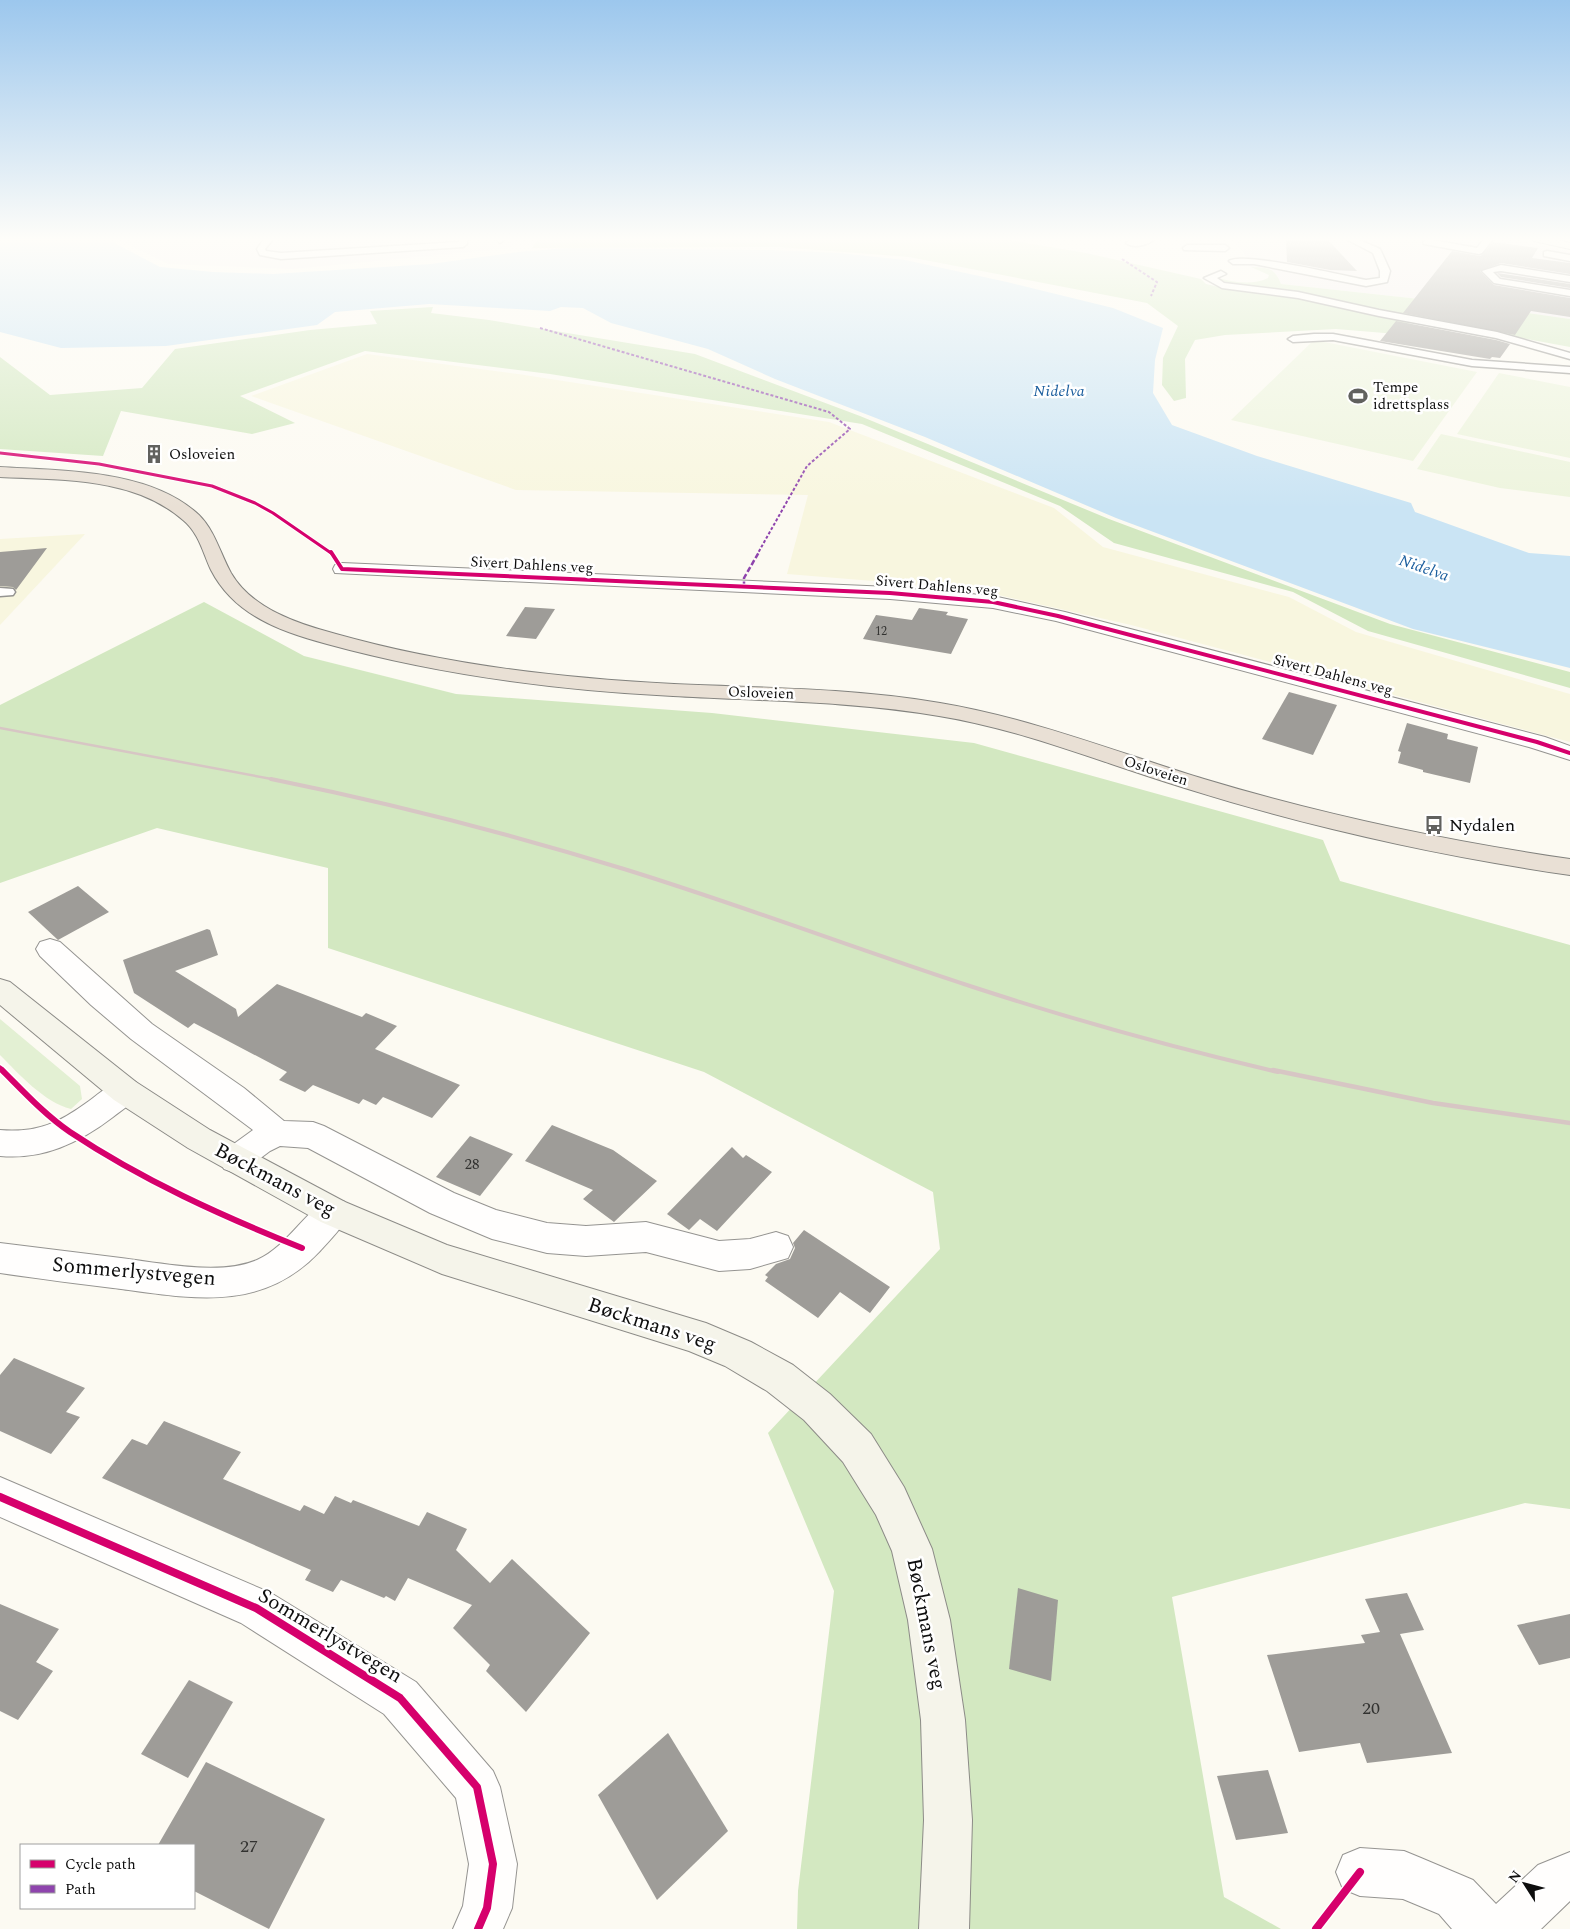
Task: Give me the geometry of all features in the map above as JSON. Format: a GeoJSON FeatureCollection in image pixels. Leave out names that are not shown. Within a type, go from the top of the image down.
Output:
{"type":"FeatureCollection","features":[{"type":"Feature","properties":{"kind":"highway","name":"Osloveien"},"geometry":{"type":"LineString","coordinates":[[0,472],[94,479],[132,487],[171,502],[189,514],[202,528],[222,573],[244,600],[272,618],[326,638],[396,656],[528,678],[673,690],[881,701],[944,710],[1038,732],[1194,784],[1316,816],[1470,851],[1570,867]]}},
{"type":"Feature","properties":{"kind":"main road","name":"Bøckmans veg"},"geometry":{"type":"LineString","coordinates":[[0,989],[126,1091],[199,1139],[333,1212],[442,1259],[693,1335],[738,1354],[780,1378],[817,1407],[857,1448],[890,1501],[912,1549],[929,1620],[943,1720],[948,1820],[944,1929]]}},
{"type":"Feature","properties":{"kind":"street","name":"Sivert Dahlens veg"},"geometry":{"type":"LineString","coordinates":[[342,570],[890,593],[993,602],[1097,626],[1537,742],[1570,753]]}},
{"type":"Feature","properties":{"kind":"street"},"geometry":{"type":"LineString","coordinates":[[50,949],[90,988],[148,1036],[253,1111],[277,1133]]}},
{"type":"Feature","properties":{"kind":"street"},"geometry":{"type":"LineString","coordinates":[[0,1143],[36,1144],[51,1139],[69,1131],[126,1091]]}},
{"type":"Feature","properties":{"kind":"street"},"geometry":{"type":"LineString","coordinates":[[235,1160],[259,1142],[277,1133],[313,1135],[442,1203],[492,1224],[547,1238],[586,1241],[646,1237],[719,1256],[750,1254],[776,1247]]}},
{"type":"Feature","properties":{"kind":"street","name":"Sommerlystvegen"},"geometry":{"type":"LineString","coordinates":[[0,1258],[196,1282],[238,1280],[265,1273],[288,1259],[302,1248],[333,1212]]}},
{"type":"Feature","properties":{"kind":"street","name":"Sommerlystvegen"},"geometry":{"type":"LineString","coordinates":[[0,1497],[256,1608],[400,1698],[476,1787],[493,1864],[487,1908],[478,1929]]}},
{"type":"Feature","properties":{"kind":"street"},"geometry":{"type":"LineString","coordinates":[[1360,1872],[1404,1875],[1456,1897],[1485,1929]]}},
{"type":"Feature","properties":{"kind":"street"},"geometry":{"type":"LineString","coordinates":[[1506,1929],[1555,1882],[1570,1876]]}},
{"type":"Feature","properties":{"kind":"lane"},"geometry":{"type":"LineString","coordinates":[[1465,329],[1497,335],[1570,356]]}},
{"type":"Feature","properties":{"kind":"lane"},"geometry":{"type":"LineString","coordinates":[[1294,339],[1333,337],[1472,363],[1570,370]]}},
{"type":"Feature","properties":{"kind":"shaded area"},"geometry":{"type":"Polygon","coordinates":[[[367,354],[518,374],[829,422],[1054,508],[1103,547],[1289,597],[1356,632],[1570,694],[1570,742],[1131,625],[972,589],[787,574],[808,495],[516,490],[251,396],[367,354]]]}},
{"type":"Feature","properties":{"kind":"shaded area"},"geometry":{"type":"Polygon","coordinates":[[[85,534],[0,625],[0,539],[85,534]]]}},
{"type":"Feature","properties":{"kind":"green space"},"geometry":{"type":"Polygon","coordinates":[[[544,329],[695,354],[860,416],[1109,519],[1390,624],[1570,672],[1570,688],[1368,631],[1293,592],[1114,543],[1060,506],[862,424],[550,374],[365,351],[240,396],[295,423],[252,434],[121,411],[103,456],[0,449],[0,357],[50,395],[142,388],[175,349],[310,330],[544,329]]]}},
{"type":"Feature","properties":{"kind":"green space"},"geometry":{"type":"Polygon","coordinates":[[[1177,329],[1336,329],[1225,335],[1195,340],[1185,359],[1186,398],[1174,401],[1162,385],[1163,358],[1177,329]]]}},
{"type":"Feature","properties":{"kind":"green space"},"geometry":{"type":"Polygon","coordinates":[[[1336,329],[1424,329],[1437,334],[1421,336],[1336,329]]]}},
{"type":"Feature","properties":{"kind":"green space"},"geometry":{"type":"Polygon","coordinates":[[[1472,329],[1570,329],[1570,347],[1472,329]]]}},
{"type":"Feature","properties":{"kind":"green space","name":"Tempe idrettsplass"},"geometry":{"type":"Polygon","coordinates":[[[1314,340],[1477,372],[1413,461],[1231,420],[1314,340]]]}},
{"type":"Feature","properties":{"kind":"green space"},"geometry":{"type":"Polygon","coordinates":[[[1499,373],[1570,387],[1570,458],[1457,434],[1499,373]]]}},
{"type":"Feature","properties":{"kind":"green space"},"geometry":{"type":"Polygon","coordinates":[[[1441,434],[1570,462],[1570,497],[1500,488],[1417,469],[1441,434]]]}},
{"type":"Feature","properties":{"kind":"green space"},"geometry":{"type":"Polygon","coordinates":[[[204,602],[304,656],[456,694],[712,713],[974,743],[1323,840],[1340,881],[1570,945],[1570,1509],[1525,1503],[1172,1597],[1224,1897],[1281,1929],[797,1929],[798,1891],[834,1591],[768,1433],[940,1249],[933,1192],[704,1072],[328,948],[328,868],[157,828],[0,883],[0,705],[204,602]]]}},
{"type":"Feature","properties":{"kind":"green space"},"geometry":{"type":"Polygon","coordinates":[[[0,1019],[80,1086],[82,1099],[71,1109],[42,1094],[0,1055],[0,1019]]]}},
{"type":"Feature","properties":{"kind":"water"},"geometry":{"type":"Polygon","coordinates":[[[0,329],[288,329],[166,346],[61,348],[0,332],[0,329]]]}},
{"type":"Feature","properties":{"kind":"water","name":"Nidelva"},"geometry":{"type":"Polygon","coordinates":[[[633,329],[1163,329],[1155,360],[1153,393],[1172,425],[1257,456],[1411,503],[1415,512],[1529,553],[1570,556],[1570,668],[1413,629],[1116,518],[925,437],[775,379],[708,349],[633,329]]]}},
{"type":"Feature","properties":{"kind":"building"},"geometry":{"type":"Polygon","coordinates":[[[1390,329],[1438,329],[1510,344],[1500,358],[1492,357],[1490,359],[1380,341],[1390,329]]]}},
{"type":"Feature","properties":{"kind":"building"},"geometry":{"type":"Polygon","coordinates":[[[1485,329],[1519,329],[1515,335],[1485,329]]]}},
{"type":"Feature","properties":{"kind":"building"},"geometry":{"type":"Polygon","coordinates":[[[47,548],[16,590],[13,587],[0,586],[0,552],[47,548]]]}},
{"type":"Feature","properties":{"kind":"building"},"geometry":{"type":"Polygon","coordinates":[[[525,607],[555,609],[536,639],[506,636],[525,607]]]}},
{"type":"Feature","properties":{"kind":"building"},"geometry":{"type":"Polygon","coordinates":[[[919,608],[948,612],[946,615],[968,619],[951,654],[863,639],[876,615],[912,620],[919,608]]]}},
{"type":"Feature","properties":{"kind":"building"},"geometry":{"type":"Polygon","coordinates":[[[1289,692],[1337,705],[1313,755],[1262,739],[1289,692]]]}},
{"type":"Feature","properties":{"kind":"building"},"geometry":{"type":"Polygon","coordinates":[[[1407,723],[1448,734],[1447,739],[1478,747],[1470,783],[1423,772],[1423,770],[1398,763],[1401,752],[1398,751],[1407,723]]]}},
{"type":"Feature","properties":{"kind":"building"},"geometry":{"type":"Polygon","coordinates":[[[78,886],[109,912],[58,940],[28,912],[78,886]]]}},
{"type":"Feature","properties":{"kind":"building"},"geometry":{"type":"Polygon","coordinates":[[[207,929],[210,930],[218,955],[175,971],[236,1009],[238,1017],[277,984],[362,1017],[366,1013],[397,1026],[375,1049],[460,1085],[432,1118],[383,1097],[376,1105],[363,1099],[359,1104],[313,1085],[305,1092],[279,1080],[287,1072],[194,1023],[188,1028],[134,993],[123,960],[207,929]]]}},
{"type":"Feature","properties":{"kind":"building"},"geometry":{"type":"Polygon","coordinates":[[[552,1125],[613,1150],[657,1181],[614,1222],[583,1199],[593,1190],[525,1161],[552,1125]]]}},
{"type":"Feature","properties":{"kind":"building"},"geometry":{"type":"Polygon","coordinates":[[[470,1136],[513,1154],[480,1196],[436,1177],[470,1136]]]}},
{"type":"Feature","properties":{"kind":"building"},"geometry":{"type":"Polygon","coordinates":[[[732,1147],[743,1158],[746,1155],[772,1172],[717,1231],[700,1219],[689,1230],[667,1214],[732,1147]]]}},
{"type":"Feature","properties":{"kind":"building"},"geometry":{"type":"Polygon","coordinates":[[[804,1230],[890,1287],[870,1313],[840,1292],[818,1318],[765,1281],[768,1277],[765,1275],[776,1264],[790,1259],[795,1248],[793,1243],[804,1230]]]}},
{"type":"Feature","properties":{"kind":"building"},"geometry":{"type":"Polygon","coordinates":[[[14,1358],[85,1388],[66,1412],[80,1417],[51,1454],[0,1431],[0,1375],[14,1358]]]}},
{"type":"Feature","properties":{"kind":"building"},"geometry":{"type":"Polygon","coordinates":[[[164,1421],[241,1452],[223,1479],[300,1511],[304,1505],[324,1514],[335,1496],[351,1503],[353,1500],[419,1526],[427,1512],[467,1529],[456,1550],[490,1583],[512,1559],[590,1633],[526,1712],[486,1671],[490,1665],[453,1628],[472,1605],[408,1578],[395,1601],[341,1580],[333,1592],[305,1580],[311,1570],[102,1478],[132,1439],[147,1445],[164,1421]]]}},
{"type":"Feature","properties":{"kind":"building"},"geometry":{"type":"Polygon","coordinates":[[[1018,1588],[1058,1600],[1051,1681],[1009,1669],[1018,1588]]]}},
{"type":"Feature","properties":{"kind":"building"},"geometry":{"type":"Polygon","coordinates":[[[1407,1593],[1424,1630],[1400,1634],[1452,1753],[1367,1763],[1360,1743],[1299,1752],[1267,1655],[1365,1643],[1361,1635],[1380,1632],[1365,1599],[1407,1593]]]}},
{"type":"Feature","properties":{"kind":"building"},"geometry":{"type":"Polygon","coordinates":[[[0,1604],[59,1629],[36,1662],[53,1671],[18,1720],[0,1711],[0,1604]]]}},
{"type":"Feature","properties":{"kind":"building"},"geometry":{"type":"Polygon","coordinates":[[[1570,1614],[1570,1658],[1539,1665],[1517,1625],[1570,1614]]]}},
{"type":"Feature","properties":{"kind":"building"},"geometry":{"type":"Polygon","coordinates":[[[189,1680],[233,1702],[188,1778],[141,1754],[189,1680]]]}},
{"type":"Feature","properties":{"kind":"building"},"geometry":{"type":"Polygon","coordinates":[[[668,1733],[728,1831],[657,1900],[598,1795],[668,1733]]]}},
{"type":"Feature","properties":{"kind":"building"},"geometry":{"type":"Polygon","coordinates":[[[206,1762],[325,1819],[269,1929],[195,1892],[195,1844],[159,1844],[206,1762]]]}},
{"type":"Feature","properties":{"kind":"building"},"geometry":{"type":"Polygon","coordinates":[[[1268,1770],[1288,1833],[1236,1840],[1217,1776],[1268,1770]]]}},
{"type":"Feature","properties":{"kind":"railway"},"geometry":{"type":"LineString","coordinates":[[0,728],[277,780]]}},
{"type":"Feature","properties":{"kind":"railway"},"geometry":{"type":"LineString","coordinates":[[271,779],[404,809],[580,856],[711,897],[1049,1011],[1125,1033],[1278,1072]]}},
{"type":"Feature","properties":{"kind":"railway"},"geometry":{"type":"LineString","coordinates":[[1273,1070],[1433,1103],[1570,1123]]}},
{"type":"Feature","properties":{"kind":"marked path"},"geometry":{"type":"LineString","coordinates":[[544,329],[829,412],[850,429],[807,466],[744,578],[744,587]]}},
{"type":"Feature","properties":{"kind":"cycle path"},"geometry":{"type":"LineString","coordinates":[[0,453],[99,464],[212,486],[255,503],[273,513],[330,551],[342,569],[890,593],[993,602],[1058,616],[1537,742],[1570,753]]}},
{"type":"Feature","properties":{"kind":"cycle path"},"geometry":{"type":"LineString","coordinates":[[0,1068],[26,1094],[69,1131],[152,1181],[235,1221],[302,1248]]}},
{"type":"Feature","properties":{"kind":"cycle path"},"geometry":{"type":"LineString","coordinates":[[0,1497],[256,1608],[400,1698],[477,1787],[493,1864],[487,1908],[478,1929]]}},
{"type":"Feature","properties":{"kind":"cycle path"},"geometry":{"type":"LineString","coordinates":[[1316,1929],[1360,1872]]}},
{"type":"Feature","properties":{"kind":"place","name":"Tempe idrettsplass"},"geometry":{"type":"Point","coordinates":[1358,396]}},
{"type":"Feature","properties":{"kind":"place","name":"Osloveien"},"geometry":{"type":"Point","coordinates":[154,454]}},
{"type":"Feature","properties":{"kind":"place","name":"Nydalen"},"geometry":{"type":"Point","coordinates":[1434,825]}}]}
